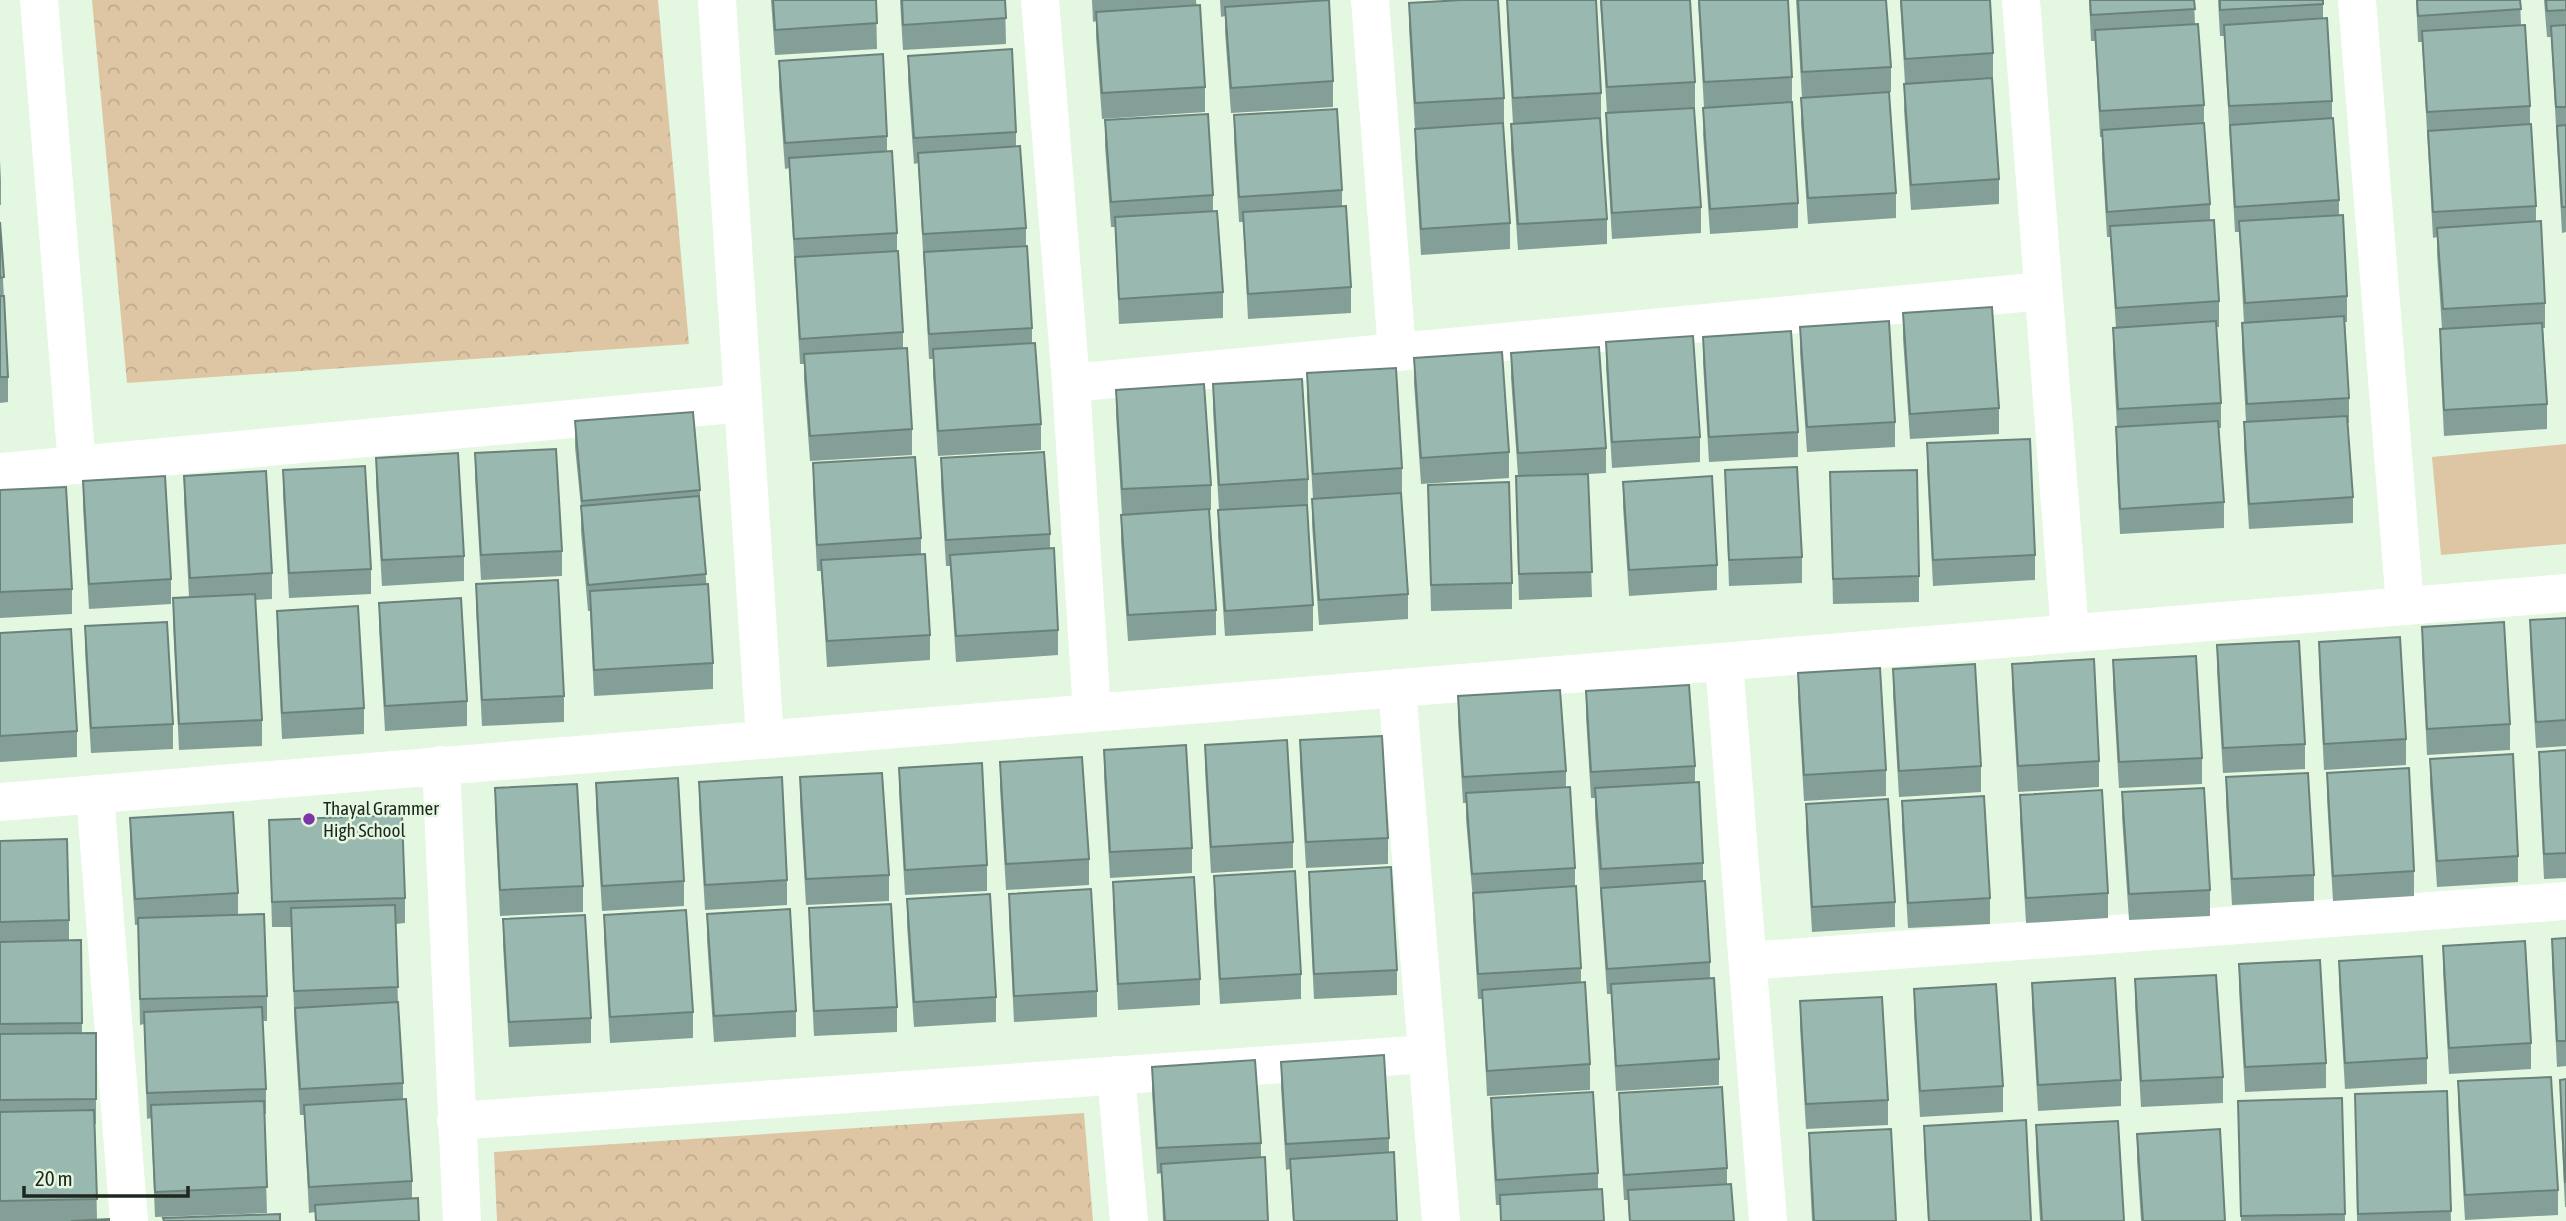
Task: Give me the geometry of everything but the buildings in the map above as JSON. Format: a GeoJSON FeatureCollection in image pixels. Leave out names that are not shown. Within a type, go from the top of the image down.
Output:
{"type":"FeatureCollection","features":[{"type":"Feature","properties":{"kind":"street"},"geometry":{"type":"LineString","coordinates":[[39,0],[77,465]]}},
{"type":"Feature","properties":{"kind":"street"},"geometry":{"type":"LineString","coordinates":[[717,0],[765,739]]}},
{"type":"Feature","properties":{"kind":"street"},"geometry":{"type":"LineString","coordinates":[[1040,0],[1071,383],[1092,713]]}},
{"type":"Feature","properties":{"kind":"street"},"geometry":{"type":"LineString","coordinates":[[1370,0],[1397,351]]}},
{"type":"Feature","properties":{"kind":"street"},"geometry":{"type":"LineString","coordinates":[[2021,0],[2070,633]]}},
{"type":"Feature","properties":{"kind":"street"},"geometry":{"type":"LineString","coordinates":[[2357,0],[2405,606]]}},
{"type":"Feature","properties":{"kind":"street"},"geometry":{"type":"LineString","coordinates":[[1071,383],[2043,291]]}},
{"type":"Feature","properties":{"kind":"street"},"geometry":{"type":"LineString","coordinates":[[0,472],[743,403]]}},
{"type":"Feature","properties":{"kind":"street"},"geometry":{"type":"LineString","coordinates":[[0,802],[2566,593]]}},
{"type":"Feature","properties":{"kind":"street"},"geometry":{"type":"LineString","coordinates":[[1724,662],[1768,1221]]}},
{"type":"Feature","properties":{"kind":"street"},"geometry":{"type":"LineString","coordinates":[[1397,688],[1441,1221]]}},
{"type":"Feature","properties":{"kind":"street"},"geometry":{"type":"LineString","coordinates":[[441,765],[462,1221]]}},
{"type":"Feature","properties":{"kind":"street"},"geometry":{"type":"LineString","coordinates":[[95,794],[129,1221]]}},
{"type":"Feature","properties":{"kind":"street"},"geometry":{"type":"LineString","coordinates":[[1748,961],[2566,901]]}},
{"type":"Feature","properties":{"kind":"street"},"geometry":{"type":"LineString","coordinates":[[456,1121],[1427,1054]]}},
{"type":"Feature","properties":{"kind":"street"},"geometry":{"type":"LineString","coordinates":[[1116,1075],[1129,1221]]}},
{"type":"Feature","properties":{"kind":"green space"},"geometry":{"type":"Polygon","coordinates":[[[92,0],[658,0],[689,344],[127,383],[92,0]]]}},
{"type":"Feature","properties":{"kind":"green space"},"geometry":{"type":"Polygon","coordinates":[[[2566,444],[2566,544],[2441,555],[2432,457],[2566,444]]]}},
{"type":"Feature","properties":{"kind":"green space"},"geometry":{"type":"Polygon","coordinates":[[[1084,1113],[1093,1221],[497,1221],[494,1152],[1084,1113]]]}},
{"type":"Feature","properties":{"kind":"place","name":"Thayal Grammer High School"},"geometry":{"type":"Point","coordinates":[309,819]}}]}
